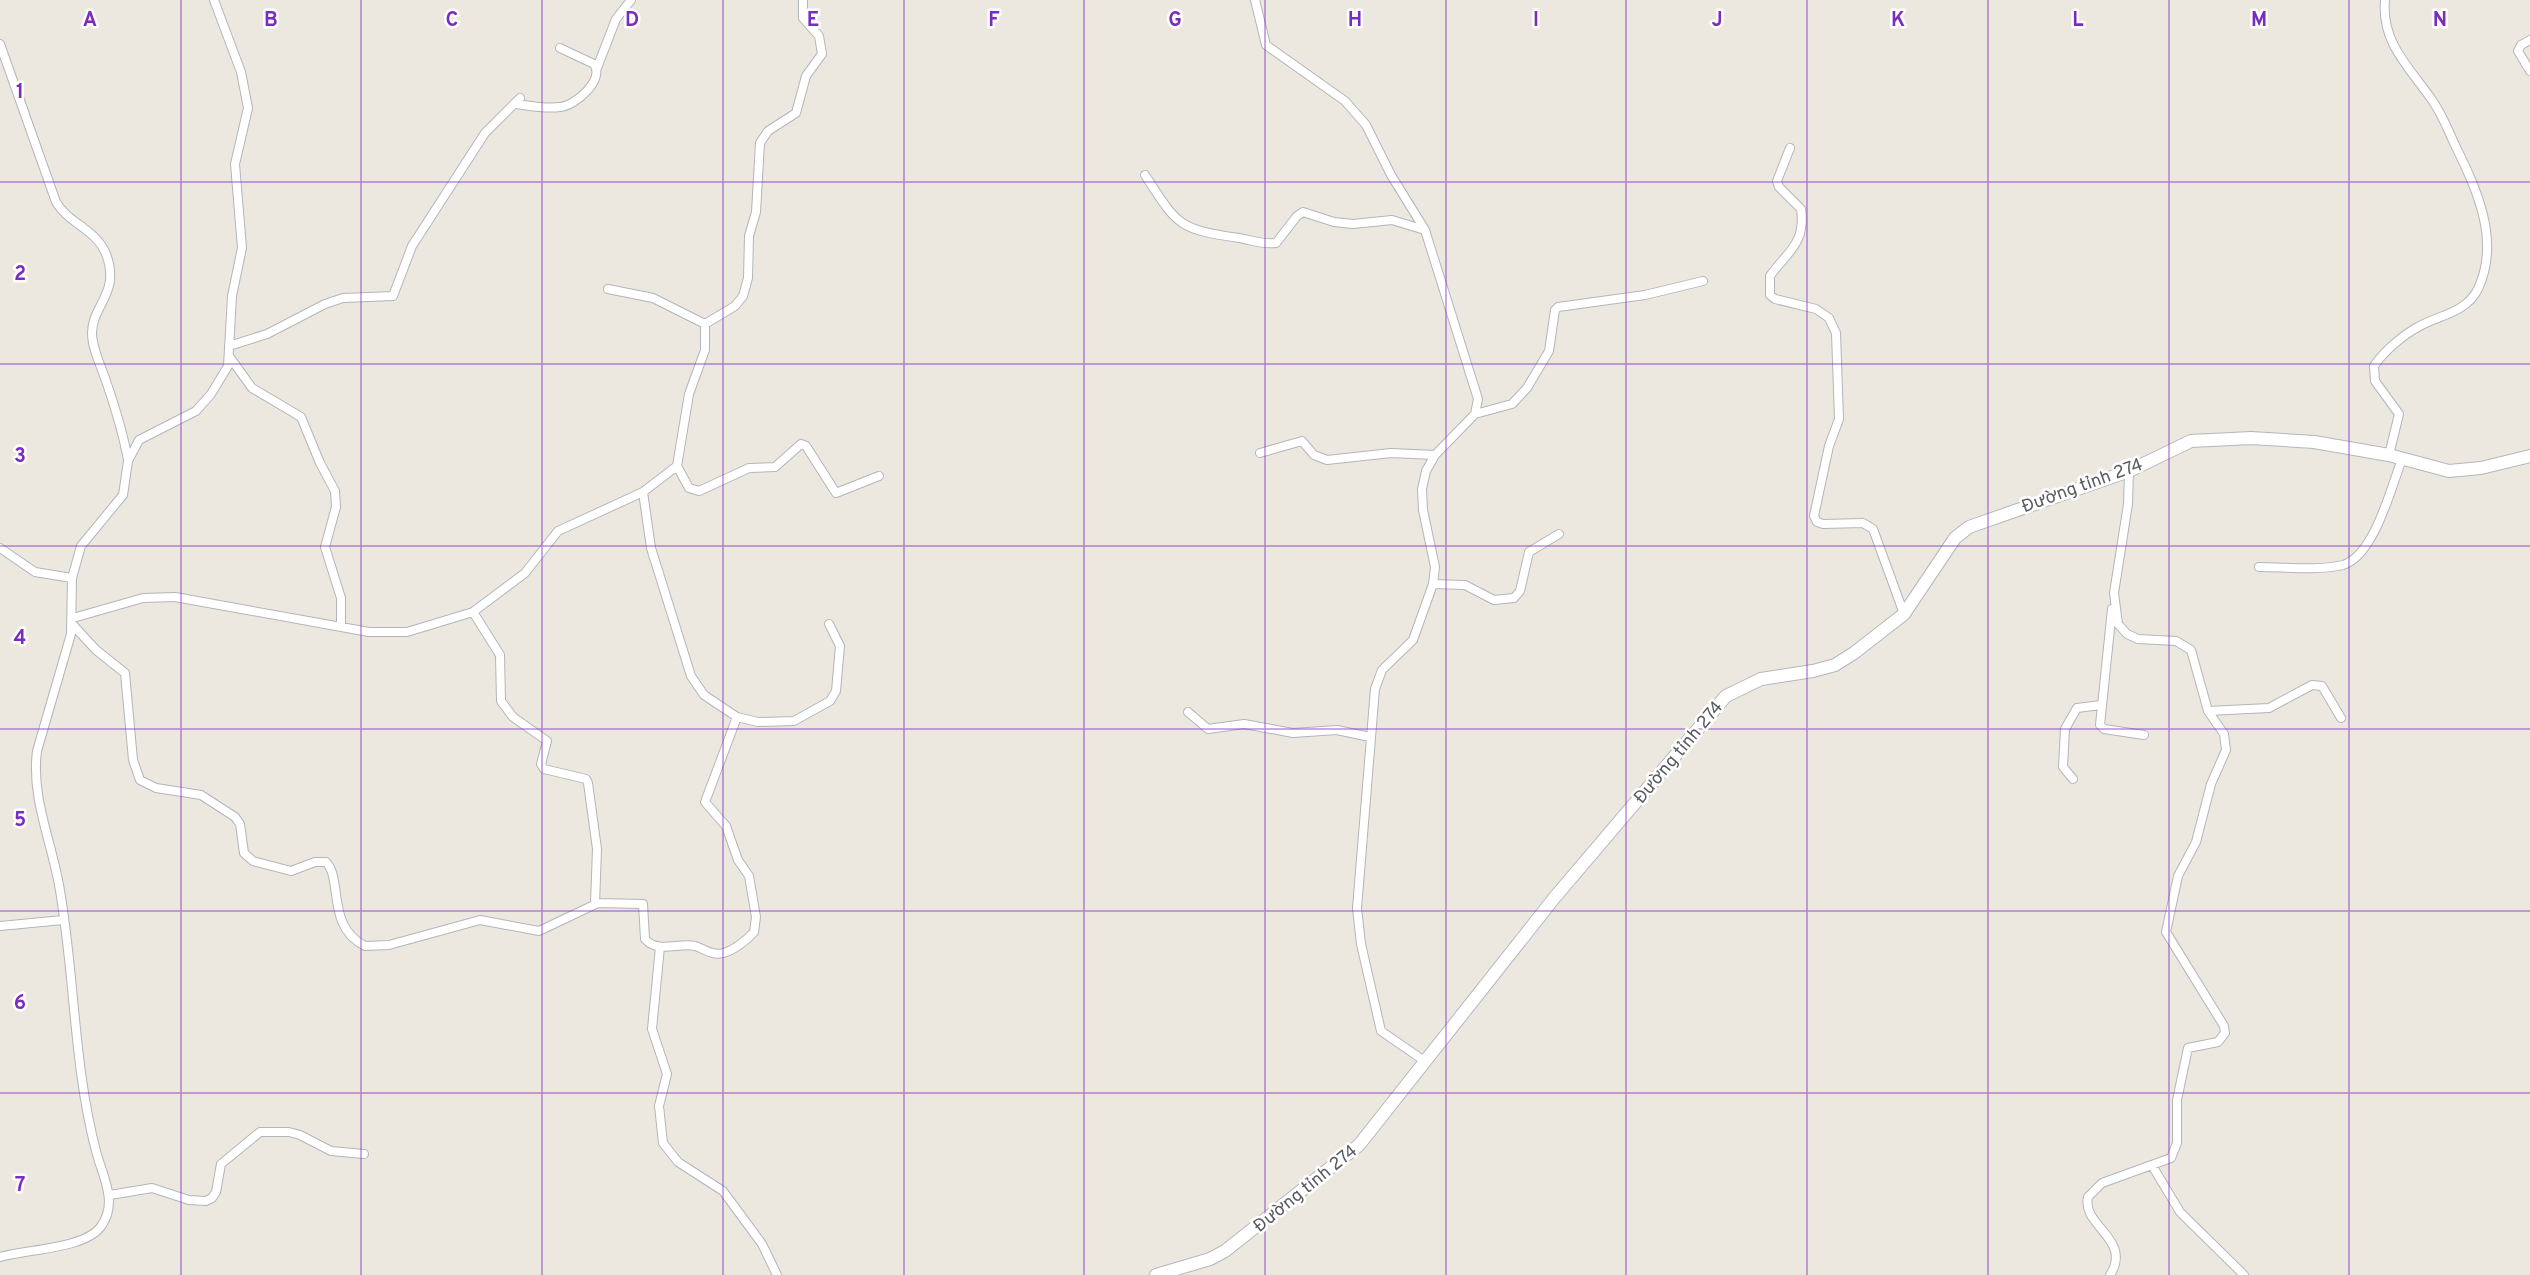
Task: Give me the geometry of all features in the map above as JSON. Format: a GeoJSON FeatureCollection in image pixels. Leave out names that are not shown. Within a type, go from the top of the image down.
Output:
{"type":"FeatureCollection","features":[{"type":"Feature","properties":{"kind":"main road","name":"Đường tỉnh 274"},"geometry":{"type":"LineString","coordinates":[[1156,1275],[1189,1271],[1225,1251],[1350,1155],[1555,897],[1726,696],[1761,679],[1813,671],[1835,664],[1904,614],[1955,538],[1969,527],[2129,471],[2170,449],[2191,441],[2211,438],[2314,442],[2389,455],[2449,471],[2461,471],[2530,456]]}},
{"type":"Feature","properties":{"kind":"street"},"geometry":{"type":"LineString","coordinates":[[128,461],[140,440],[196,411],[224,375],[229,356],[232,296],[242,248],[235,164],[248,108],[241,72],[214,0]]}},
{"type":"Feature","properties":{"kind":"street"},"geometry":{"type":"LineString","coordinates":[[229,346],[267,334],[325,304],[343,298],[393,296],[412,246],[485,133],[519,101],[562,107],[590,88],[616,19],[631,0]]}},
{"type":"Feature","properties":{"kind":"street"},"geometry":{"type":"LineString","coordinates":[[705,324],[735,306],[744,296],[748,279],[749,236],[757,203],[760,143],[768,131],[796,113],[806,76],[822,54],[819,36],[803,18],[803,0]]}},
{"type":"Feature","properties":{"kind":"street"},"geometry":{"type":"LineString","coordinates":[[1255,0],[1266,45],[1336,94],[1358,114],[1391,175],[1425,230],[1478,399],[1475,414]]}},
{"type":"Feature","properties":{"kind":"street"},"geometry":{"type":"LineString","coordinates":[[2385,0],[2385,19],[2393,46],[2439,111],[2478,194],[2483,211],[2486,252],[2484,273],[2477,290],[2467,303],[2454,312],[2412,331],[2374,366],[2374,381],[2399,414],[2389,455]]}},
{"type":"Feature","properties":{"kind":"street"},"geometry":{"type":"LineString","coordinates":[[2530,40],[2521,45],[2518,51],[2530,71]]}},
{"type":"Feature","properties":{"kind":"street"},"geometry":{"type":"LineString","coordinates":[[0,44],[56,202],[61,210],[96,237],[106,254],[109,288],[95,321],[93,340],[119,420],[128,461],[123,495],[88,535],[78,554],[72,578],[73,622],[37,751],[35,767],[36,790],[59,884],[84,1102],[110,1195],[102,1225],[78,1243],[0,1257]]}},
{"type":"Feature","properties":{"kind":"street"},"geometry":{"type":"LineString","coordinates":[[560,48],[594,64],[597,68]]}},
{"type":"Feature","properties":{"kind":"street"},"geometry":{"type":"LineString","coordinates":[[1790,148],[1777,181],[1779,188],[1801,209],[1800,238],[1797,246],[1770,276],[1770,295],[1775,299],[1816,309],[1829,318],[1836,333],[1839,419],[1829,446],[1814,516],[1822,524],[1863,523],[1873,529],[1904,614]]}},
{"type":"Feature","properties":{"kind":"street"},"geometry":{"type":"LineString","coordinates":[[1145,175],[1171,214],[1192,230],[1211,235],[1276,243],[1297,216],[1303,212],[1334,222],[1353,224],[1392,220],[1425,230]]}},
{"type":"Feature","properties":{"kind":"street"},"geometry":{"type":"LineString","coordinates":[[1426,1062],[1381,1031],[1361,944],[1358,891],[1377,678],[1413,640],[1433,584],[1435,567],[1423,510],[1422,489],[1426,471],[1435,455],[1475,414],[1512,404],[1527,388],[1550,351],[1555,310],[1558,307],[1646,295],[1703,281]]}},
{"type":"Feature","properties":{"kind":"street"},"geometry":{"type":"LineString","coordinates":[[608,289],[653,298],[705,324]]}},
{"type":"Feature","properties":{"kind":"street"},"geometry":{"type":"LineString","coordinates":[[705,324],[705,350],[689,394],[677,466],[689,488],[699,491],[748,468],[775,467],[801,444],[806,446],[836,493],[879,476]]}},
{"type":"Feature","properties":{"kind":"street"},"geometry":{"type":"LineString","coordinates":[[229,356],[252,387],[301,417],[320,463],[335,491],[336,507],[325,548],[341,598],[341,627]]}},
{"type":"Feature","properties":{"kind":"street"},"geometry":{"type":"LineString","coordinates":[[1260,453],[1302,441],[1314,455],[1327,460],[1391,453],[1435,455]]}},
{"type":"Feature","properties":{"kind":"street"},"geometry":{"type":"LineString","coordinates":[[2259,567],[2333,566],[2355,560],[2370,542],[2402,459]]}},
{"type":"Feature","properties":{"kind":"street"},"geometry":{"type":"LineString","coordinates":[[73,622],[143,598],[175,597],[193,598],[290,620],[369,632],[407,632],[473,612],[525,573],[558,531],[643,492],[677,466]]}},
{"type":"Feature","properties":{"kind":"street"},"geometry":{"type":"LineString","coordinates":[[2129,471],[2128,504],[2114,593],[2099,720],[2104,729],[2144,735]]}},
{"type":"Feature","properties":{"kind":"street"},"geometry":{"type":"LineString","coordinates":[[643,492],[651,548],[691,676],[704,695],[737,717],[758,722],[788,722],[834,697],[840,646],[829,624]]}},
{"type":"Feature","properties":{"kind":"street"},"geometry":{"type":"LineString","coordinates":[[1433,584],[1465,585],[1494,600],[1514,598],[1520,591],[1529,552],[1559,534]]}},
{"type":"Feature","properties":{"kind":"street"},"geometry":{"type":"LineString","coordinates":[[0,548],[35,572],[72,578]]}},
{"type":"Feature","properties":{"kind":"street"},"geometry":{"type":"LineString","coordinates":[[2110,1275],[2117,1264],[2117,1252],[2089,1208],[2088,1197],[2102,1183],[2152,1167],[2171,1158],[2175,1151],[2177,1100],[2188,1048],[2218,1042],[2225,1033],[2224,1026],[2166,932],[2178,876],[2196,842],[2211,784],[2226,750],[2224,734],[2208,711],[2191,650],[2176,641],[2138,639],[2127,634],[2118,624],[2114,593]]}},
{"type":"Feature","properties":{"kind":"street"},"geometry":{"type":"LineString","coordinates":[[473,612],[500,655],[501,701],[513,717],[547,741],[541,764],[544,769],[586,779],[588,783],[597,849],[595,904]]}},
{"type":"Feature","properties":{"kind":"street"},"geometry":{"type":"LineString","coordinates":[[73,622],[96,650],[125,673],[133,760],[140,780],[156,788],[201,795],[238,820],[244,854],[253,861],[291,871],[315,862],[326,862],[331,872],[337,909],[356,942],[377,947],[480,920],[539,931],[595,904],[643,904],[645,939],[660,947],[687,945],[721,954],[749,938],[754,932],[756,917],[749,876],[735,854],[726,826],[705,802],[737,717]]}},
{"type":"Feature","properties":{"kind":"street"},"geometry":{"type":"LineString","coordinates":[[2208,711],[2269,708],[2313,686],[2322,686],[2341,718]]}},
{"type":"Feature","properties":{"kind":"street"},"geometry":{"type":"LineString","coordinates":[[2073,779],[2063,768],[2066,723],[2076,708],[2101,705]]}},
{"type":"Feature","properties":{"kind":"street"},"geometry":{"type":"LineString","coordinates":[[1188,712],[1208,729],[1244,724],[1293,733],[1346,731],[1370,737]]}},
{"type":"Feature","properties":{"kind":"street"},"geometry":{"type":"LineString","coordinates":[[0,926],[63,920]]}},
{"type":"Feature","properties":{"kind":"street"},"geometry":{"type":"LineString","coordinates":[[660,947],[652,1029],[667,1074],[659,1106],[663,1143],[678,1162],[723,1191],[762,1244],[777,1275]]}},
{"type":"Feature","properties":{"kind":"street"},"geometry":{"type":"LineString","coordinates":[[110,1195],[152,1188],[189,1200],[206,1202],[213,1198],[216,1192],[221,1164],[260,1132],[289,1132],[300,1135],[331,1151],[364,1154]]}},
{"type":"Feature","properties":{"kind":"street"},"geometry":{"type":"LineString","coordinates":[[2152,1167],[2180,1212],[2244,1275]]}}]}
